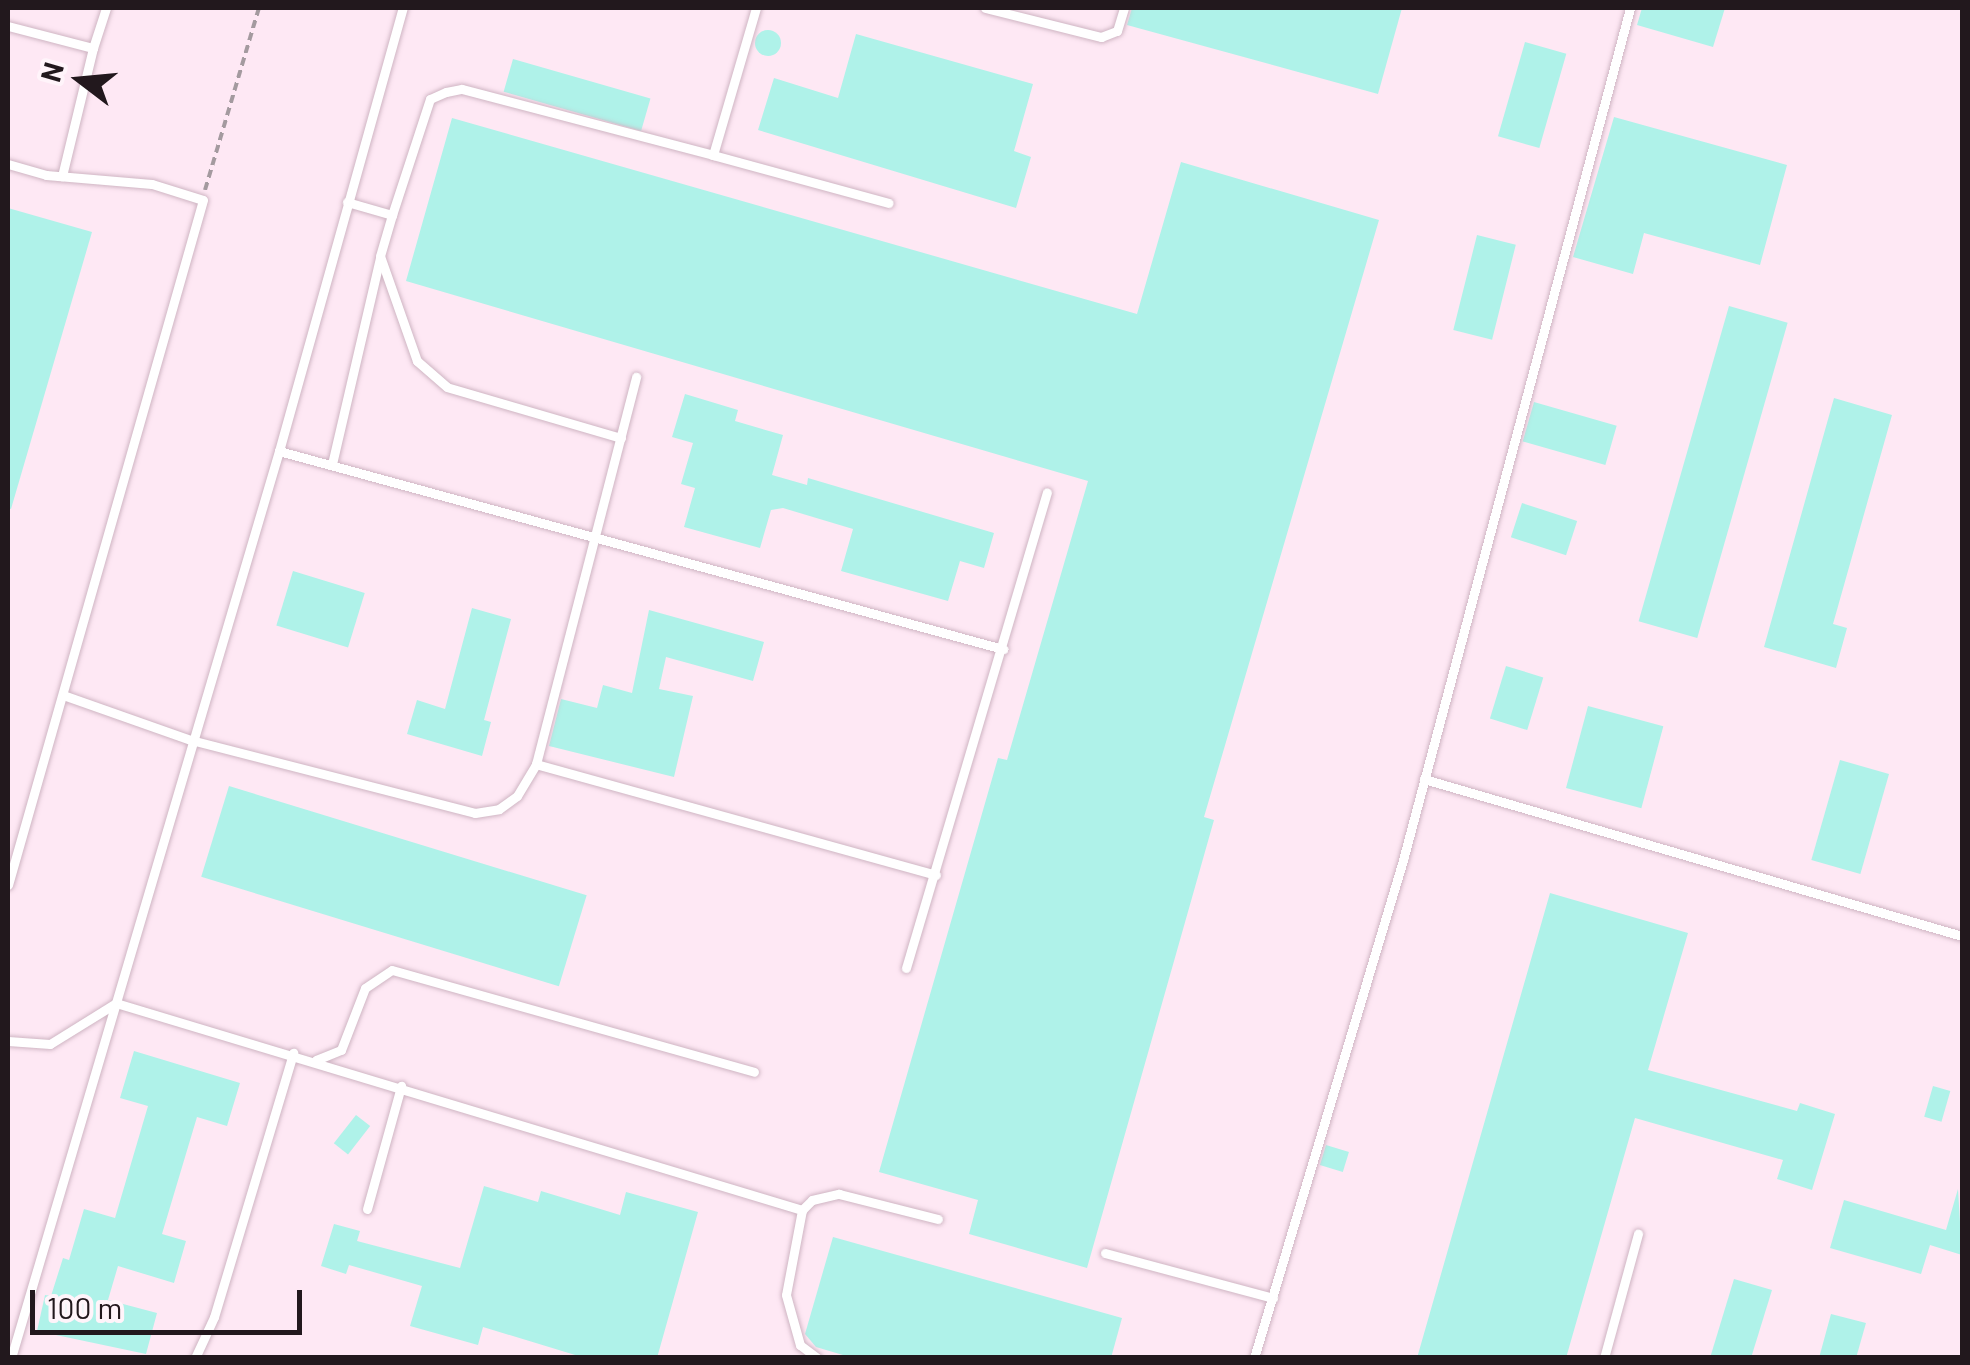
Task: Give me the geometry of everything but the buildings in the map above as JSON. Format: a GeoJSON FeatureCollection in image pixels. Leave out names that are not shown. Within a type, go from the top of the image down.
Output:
{"type":"FeatureCollection","features":[{"type":"Feature","properties":{"kind":"lane"},"geometry":{"type":"LineString","coordinates":[[62,176],[106,8]]}},
{"type":"Feature","properties":{"kind":"lane"},"geometry":{"type":"LineString","coordinates":[[12,1358],[279,450],[404,8]]}},
{"type":"Feature","properties":{"kind":"lane"},"geometry":{"type":"LineString","coordinates":[[712,155],[756,8]]}},
{"type":"Feature","properties":{"kind":"lane"},"geometry":{"type":"LineString","coordinates":[[985,8],[1101,37],[1117,31],[1124,8]]}},
{"type":"Feature","properties":{"kind":"lane"},"geometry":{"type":"LineString","coordinates":[[1254,1358],[1424,779],[1630,8]]}},
{"type":"Feature","properties":{"kind":"lane"},"geometry":{"type":"LineString","coordinates":[[8,26],[94,48]]}},
{"type":"Feature","properties":{"kind":"lane"},"geometry":{"type":"LineString","coordinates":[[332,464],[380,256],[430,98],[462,89],[889,203]]}},
{"type":"Feature","properties":{"kind":"lane"},"geometry":{"type":"LineString","coordinates":[[8,164],[62,176],[152,184],[203,200],[8,885]]}},
{"type":"Feature","properties":{"kind":"lane"},"geometry":{"type":"LineString","coordinates":[[347,202],[392,215]]}},
{"type":"Feature","properties":{"kind":"lane"},"geometry":{"type":"LineString","coordinates":[[380,256],[417,361],[446,387],[621,438]]}},
{"type":"Feature","properties":{"kind":"lane"},"geometry":{"type":"LineString","coordinates":[[63,695],[192,740],[476,813],[500,810],[518,796],[536,764],[599,535],[636,377]]}},
{"type":"Feature","properties":{"kind":"lane"},"geometry":{"type":"LineString","coordinates":[[279,450],[1002,649]]}},
{"type":"Feature","properties":{"kind":"lane"},"geometry":{"type":"LineString","coordinates":[[906,968],[1048,492]]}},
{"type":"Feature","properties":{"kind":"lane"},"geometry":{"type":"LineString","coordinates":[[536,764],[936,874]]}},
{"type":"Feature","properties":{"kind":"lane"},"geometry":{"type":"LineString","coordinates":[[1424,779],[1962,936]]}},
{"type":"Feature","properties":{"kind":"lane"},"geometry":{"type":"LineString","coordinates":[[316,1060],[341,1050],[365,988],[392,970],[754,1072]]}},
{"type":"Feature","properties":{"kind":"lane"},"geometry":{"type":"LineString","coordinates":[[11,1042],[50,1044],[116,1004],[293,1053],[802,1210]]}},
{"type":"Feature","properties":{"kind":"lane"},"geometry":{"type":"LineString","coordinates":[[198,1356],[293,1053]]}},
{"type":"Feature","properties":{"kind":"lane"},"geometry":{"type":"LineString","coordinates":[[368,1208],[401,1086]]}},
{"type":"Feature","properties":{"kind":"lane"},"geometry":{"type":"LineString","coordinates":[[817,1358],[800,1344],[786,1295],[802,1210],[812,1200],[839,1194],[938,1219]]}},
{"type":"Feature","properties":{"kind":"lane"},"geometry":{"type":"LineString","coordinates":[[1604,1358],[1638,1234]]}},
{"type":"Feature","properties":{"kind":"lane"},"geometry":{"type":"LineString","coordinates":[[1105,1253],[1273,1298]]}},
{"type":"Feature","properties":{"kind":"path"},"geometry":{"type":"LineString","coordinates":[[203,200],[259,8]]}},
{"type":"Feature","properties":{"kind":"shaded area"},"geometry":{"type":"Polygon","coordinates":[[[8,8],[1962,8],[1962,1358],[8,1358],[8,8]]]}}]}
